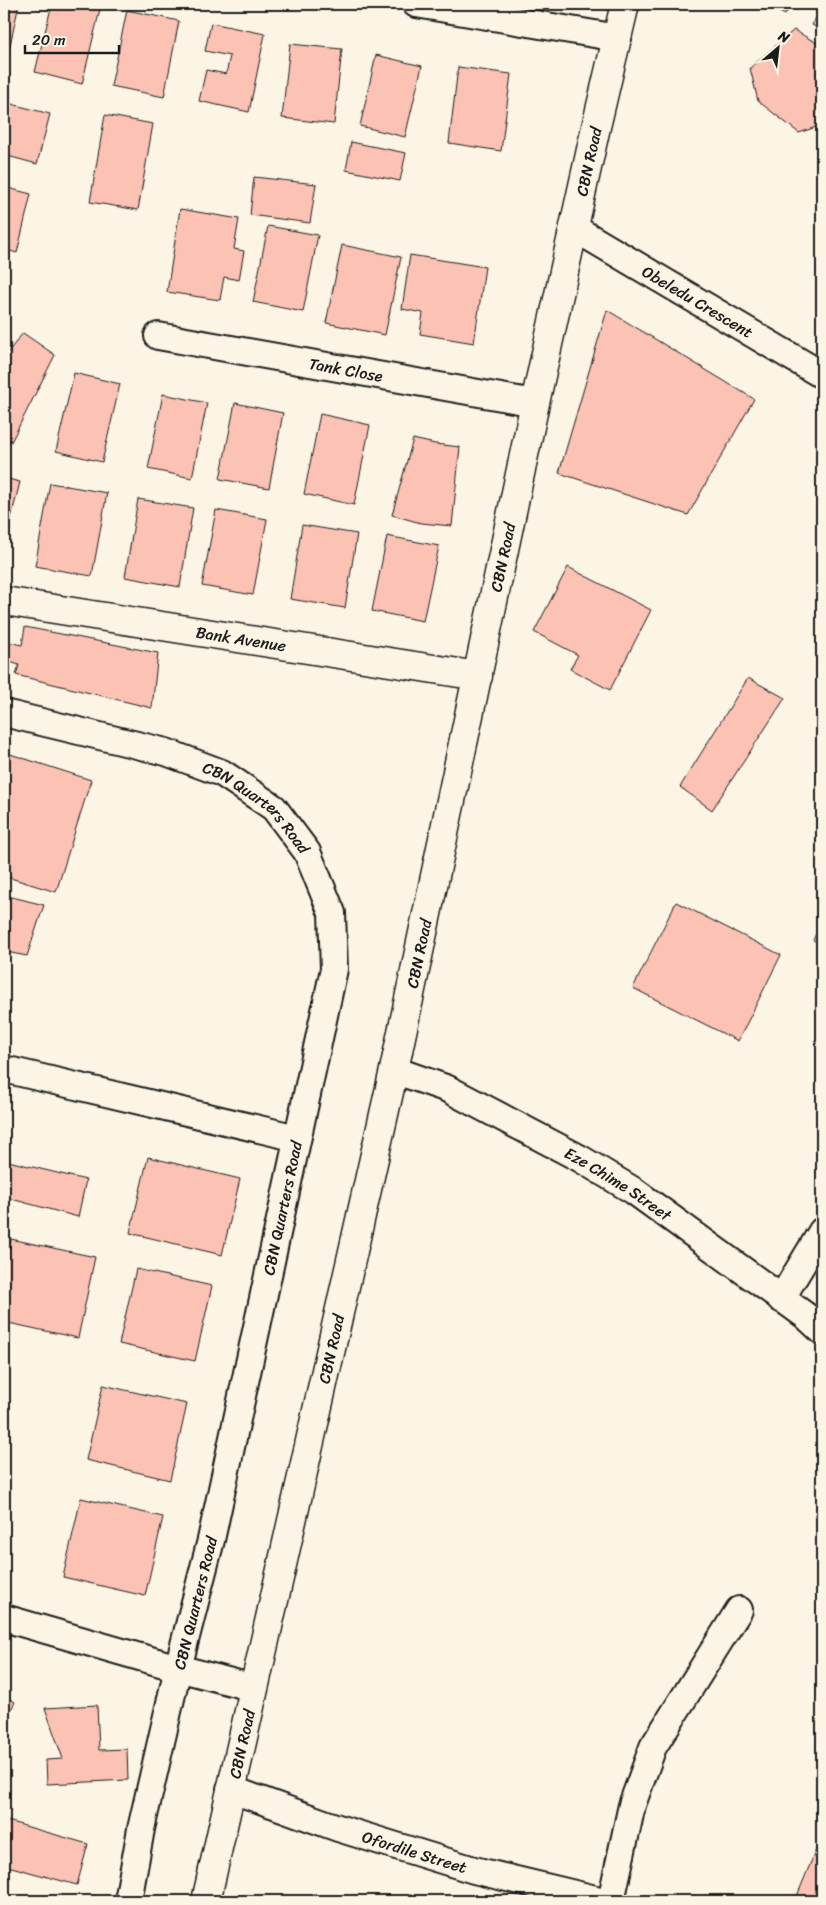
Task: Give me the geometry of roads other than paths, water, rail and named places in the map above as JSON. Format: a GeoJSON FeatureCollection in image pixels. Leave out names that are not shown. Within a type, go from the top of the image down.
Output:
{"type":"FeatureCollection","features":[{"type":"Feature","properties":{"kind":"main road","name":"CBN Road"},"geometry":{"type":"LineString","coordinates":[[206,1901],[288,1531],[394,1070],[433,879],[536,403],[596,127],[625,4]]}},
{"type":"Feature","properties":{"kind":"main road","name":"Bank Avenue"},"geometry":{"type":"LineString","coordinates":[[4,601],[478,676]]}},
{"type":"Feature","properties":{"kind":"street"},"geometry":{"type":"LineString","coordinates":[[416,4],[618,38]]}},
{"type":"Feature","properties":{"kind":"street","name":"Obeledu Crescent"},"geometry":{"type":"LineString","coordinates":[[574,228],[822,375]]}},
{"type":"Feature","properties":{"kind":"street","name":"Tank Close"},"geometry":{"type":"LineString","coordinates":[[158,336],[536,403]]}},
{"type":"Feature","properties":{"kind":"street","name":"CBN Quarters Road"},"geometry":{"type":"LineString","coordinates":[[4,713],[166,752],[222,773],[274,808],[308,852],[332,913],[334,969],[211,1540],[178,1668],[141,1829],[128,1901]]}},
{"type":"Feature","properties":{"kind":"street"},"geometry":{"type":"LineString","coordinates":[[4,1069],[297,1138]]}},
{"type":"Feature","properties":{"kind":"street","name":"Eze Chime Street"},"geometry":{"type":"LineString","coordinates":[[394,1070],[448,1089],[588,1163],[648,1201],[806,1316],[822,1331]]}},
{"type":"Feature","properties":{"kind":"street"},"geometry":{"type":"LineString","coordinates":[[781,1299],[822,1231]]}},
{"type":"Feature","properties":{"kind":"street"},"geometry":{"type":"LineString","coordinates":[[611,1901],[632,1805],[652,1747],[739,1610]]}},
{"type":"Feature","properties":{"kind":"street"},"geometry":{"type":"LineString","coordinates":[[4,1618],[254,1688]]}},
{"type":"Feature","properties":{"kind":"street","name":"Ofordile Street"},"geometry":{"type":"LineString","coordinates":[[230,1789],[338,1828],[474,1870],[604,1901]]}}]}
